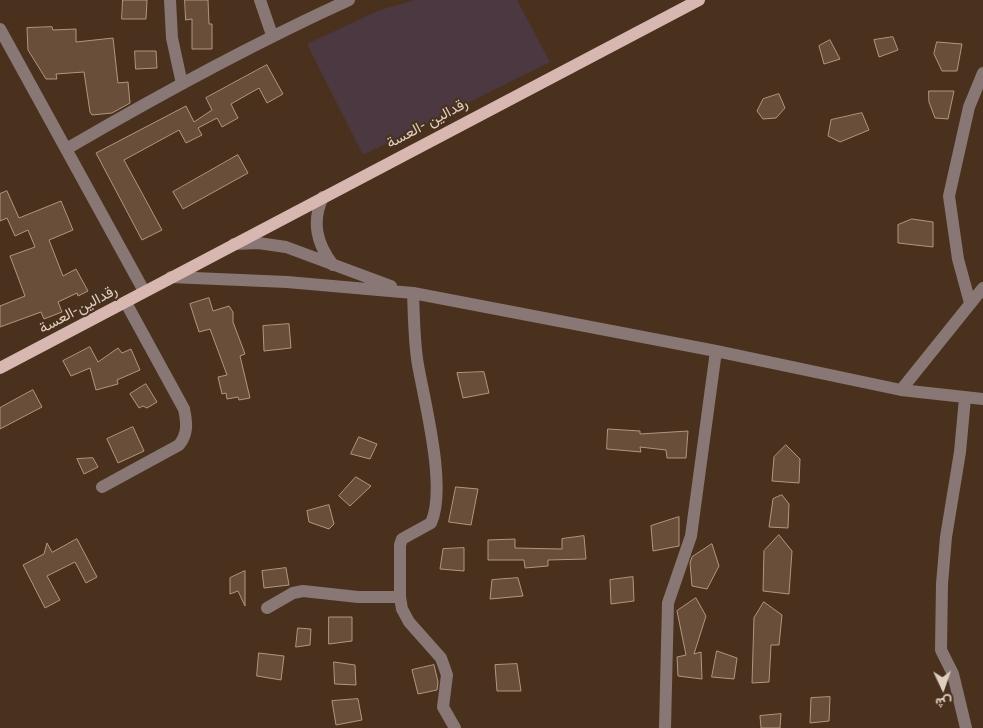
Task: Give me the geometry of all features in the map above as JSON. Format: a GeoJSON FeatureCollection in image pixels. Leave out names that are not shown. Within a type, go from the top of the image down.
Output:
{"type":"FeatureCollection","features":[{"type":"Feature","properties":{"kind":"main road","name":"رقدالين -العسة"},"geometry":{"type":"LineString","coordinates":[[172,277],[699,0]]}},
{"type":"Feature","properties":{"kind":"main road","name":"رقدالين-العسة"},"geometry":{"type":"LineString","coordinates":[[0,368],[172,277]]}},
{"type":"Feature","properties":{"kind":"street"},"geometry":{"type":"LineString","coordinates":[[170,0],[172,38],[182,84]]}},
{"type":"Feature","properties":{"kind":"street"},"geometry":{"type":"LineString","coordinates":[[260,0],[272,35]]}},
{"type":"Feature","properties":{"kind":"street"},"geometry":{"type":"LineString","coordinates":[[68,148],[272,35],[349,0]]}},
{"type":"Feature","properties":{"kind":"street"},"geometry":{"type":"LineString","coordinates":[[0,28],[68,148],[144,291]]}},
{"type":"Feature","properties":{"kind":"street"},"geometry":{"type":"LineString","coordinates":[[970,304],[958,259],[949,196],[969,107],[983,73]]}},
{"type":"Feature","properties":{"kind":"street"},"geometry":{"type":"LineString","coordinates":[[323,197],[316,218],[318,234],[324,252],[333,265]]}},
{"type":"Feature","properties":{"kind":"street"},"geometry":{"type":"LineString","coordinates":[[233,244],[274,244],[412,293]]}},
{"type":"Feature","properties":{"kind":"street"},"geometry":{"type":"LineString","coordinates":[[172,277],[287,282],[412,293],[716,351],[901,390],[983,399]]}},
{"type":"Feature","properties":{"kind":"street"},"geometry":{"type":"LineString","coordinates":[[901,390],[983,288]]}},
{"type":"Feature","properties":{"kind":"street"},"geometry":{"type":"LineString","coordinates":[[412,293],[418,364],[430,417],[437,501],[431,523],[407,536],[400,545],[400,597],[402,609],[409,622],[441,658],[447,675],[443,707],[455,728]]}},
{"type":"Feature","properties":{"kind":"street"},"geometry":{"type":"LineString","coordinates":[[102,487],[173,449],[186,437],[187,423],[184,409],[126,303]]}},
{"type":"Feature","properties":{"kind":"street"},"geometry":{"type":"LineString","coordinates":[[665,728],[668,602],[691,536],[716,351]]}},
{"type":"Feature","properties":{"kind":"street"},"geometry":{"type":"LineString","coordinates":[[965,398],[960,452],[946,537],[941,650],[953,674],[966,728]]}},
{"type":"Feature","properties":{"kind":"street"},"geometry":{"type":"LineString","coordinates":[[268,608],[292,593],[303,591],[368,598],[400,597]]}},
{"type":"Feature","properties":{"kind":"shaded area"},"geometry":{"type":"Polygon","coordinates":[[[414,0],[517,0],[550,62],[363,155],[307,44],[380,10],[414,0]]]}},
{"type":"Feature","properties":{"kind":"building"},"geometry":{"type":"Polygon","coordinates":[[[123,0],[147,0],[146,19],[122,19],[123,0]]]}},
{"type":"Feature","properties":{"kind":"building"},"geometry":{"type":"Polygon","coordinates":[[[185,0],[208,0],[209,24],[212,24],[212,49],[192,49],[192,19],[186,20],[185,0]]]}},
{"type":"Feature","properties":{"kind":"building"},"geometry":{"type":"Polygon","coordinates":[[[52,27],[53,30],[76,29],[76,42],[113,38],[118,83],[128,82],[130,103],[112,113],[92,115],[84,72],[56,74],[57,79],[46,79],[28,50],[27,28],[52,27]]]}},
{"type":"Feature","properties":{"kind":"building"},"geometry":{"type":"Polygon","coordinates":[[[893,37],[898,50],[879,57],[874,40],[893,37]]]}},
{"type":"Feature","properties":{"kind":"building"},"geometry":{"type":"Polygon","coordinates":[[[830,40],[840,59],[824,64],[819,46],[830,40]]]}},
{"type":"Feature","properties":{"kind":"building"},"geometry":{"type":"Polygon","coordinates":[[[937,42],[962,44],[957,71],[942,71],[934,54],[937,42]]]}},
{"type":"Feature","properties":{"kind":"building"},"geometry":{"type":"Polygon","coordinates":[[[135,51],[156,51],[157,68],[136,69],[135,51]]]}},
{"type":"Feature","properties":{"kind":"building"},"geometry":{"type":"Polygon","coordinates":[[[267,65],[283,94],[267,103],[259,88],[231,104],[238,118],[222,127],[217,118],[198,128],[202,135],[186,143],[179,130],[124,160],[162,230],[142,240],[96,153],[186,106],[194,122],[212,110],[206,98],[267,65]]]}},
{"type":"Feature","properties":{"kind":"building"},"geometry":{"type":"Polygon","coordinates":[[[929,91],[954,91],[948,119],[935,118],[929,102],[929,91]]]}},
{"type":"Feature","properties":{"kind":"building"},"geometry":{"type":"Polygon","coordinates":[[[779,94],[785,108],[776,118],[763,119],[757,111],[763,99],[779,94]]]}},
{"type":"Feature","properties":{"kind":"building"},"geometry":{"type":"Polygon","coordinates":[[[862,113],[869,130],[840,142],[828,136],[831,120],[862,113]]]}},
{"type":"Feature","properties":{"kind":"building"},"geometry":{"type":"Polygon","coordinates":[[[238,155],[248,173],[183,209],[173,192],[238,155]]]}},
{"type":"Feature","properties":{"kind":"building"},"geometry":{"type":"Polygon","coordinates":[[[7,191],[19,218],[61,201],[73,230],[49,240],[63,276],[76,269],[88,291],[78,296],[77,293],[58,302],[62,312],[44,319],[41,312],[0,327],[0,306],[25,296],[10,256],[35,247],[28,230],[15,236],[7,218],[0,221],[0,194],[7,191]]]}},
{"type":"Feature","properties":{"kind":"building"},"geometry":{"type":"Polygon","coordinates":[[[912,219],[933,222],[933,247],[898,243],[898,225],[912,219]]]}},
{"type":"Feature","properties":{"kind":"building"},"geometry":{"type":"Polygon","coordinates":[[[209,298],[213,311],[229,306],[233,312],[233,322],[245,354],[240,356],[250,398],[239,400],[238,397],[227,399],[226,393],[222,394],[218,377],[227,375],[210,329],[199,332],[190,304],[209,298]]]}},
{"type":"Feature","properties":{"kind":"building"},"geometry":{"type":"Polygon","coordinates":[[[289,324],[291,348],[264,351],[263,326],[289,324]]]}},
{"type":"Feature","properties":{"kind":"building"},"geometry":{"type":"Polygon","coordinates":[[[90,347],[98,362],[118,348],[122,353],[131,349],[140,370],[117,380],[118,384],[96,390],[90,368],[71,376],[63,361],[90,347]]]}},
{"type":"Feature","properties":{"kind":"building"},"geometry":{"type":"Polygon","coordinates":[[[484,372],[489,393],[463,398],[457,373],[484,372]]]}},
{"type":"Feature","properties":{"kind":"building"},"geometry":{"type":"Polygon","coordinates":[[[146,384],[157,402],[147,408],[143,406],[139,408],[130,394],[146,384]]]}},
{"type":"Feature","properties":{"kind":"building"},"geometry":{"type":"Polygon","coordinates":[[[33,390],[42,407],[0,429],[0,408],[33,390]]]}},
{"type":"Feature","properties":{"kind":"building"},"geometry":{"type":"Polygon","coordinates":[[[133,427],[144,451],[118,463],[107,439],[133,427]]]}},
{"type":"Feature","properties":{"kind":"building"},"geometry":{"type":"Polygon","coordinates":[[[608,429],[640,431],[640,434],[688,431],[686,458],[667,458],[666,450],[640,447],[641,452],[607,449],[608,429]]]}},
{"type":"Feature","properties":{"kind":"building"},"geometry":{"type":"Polygon","coordinates":[[[359,437],[377,444],[370,459],[351,454],[359,437]]]}},
{"type":"Feature","properties":{"kind":"building"},"geometry":{"type":"Polygon","coordinates":[[[786,445],[800,459],[799,483],[772,481],[774,457],[786,445]]]}},
{"type":"Feature","properties":{"kind":"building"},"geometry":{"type":"Polygon","coordinates":[[[93,458],[98,467],[84,474],[77,459],[93,458]]]}},
{"type":"Feature","properties":{"kind":"building"},"geometry":{"type":"Polygon","coordinates":[[[356,477],[371,486],[350,506],[339,496],[356,477]]]}},
{"type":"Feature","properties":{"kind":"building"},"geometry":{"type":"Polygon","coordinates":[[[456,487],[478,489],[471,525],[449,522],[456,487]]]}},
{"type":"Feature","properties":{"kind":"building"},"geometry":{"type":"Polygon","coordinates":[[[782,495],[789,504],[788,528],[769,527],[773,499],[782,495]]]}},
{"type":"Feature","properties":{"kind":"building"},"geometry":{"type":"Polygon","coordinates":[[[329,505],[334,524],[329,529],[309,522],[307,511],[329,505]]]}},
{"type":"Feature","properties":{"kind":"building"},"geometry":{"type":"Polygon","coordinates":[[[679,517],[679,546],[653,551],[651,526],[679,517]]]}},
{"type":"Feature","properties":{"kind":"building"},"geometry":{"type":"Polygon","coordinates":[[[779,535],[792,551],[789,594],[763,591],[764,551],[779,535]]]}},
{"type":"Feature","properties":{"kind":"building"},"geometry":{"type":"Polygon","coordinates":[[[584,536],[586,559],[548,560],[548,566],[525,568],[524,560],[488,560],[488,540],[515,539],[515,548],[562,549],[562,539],[584,536]]]}},
{"type":"Feature","properties":{"kind":"building"},"geometry":{"type":"Polygon","coordinates":[[[77,539],[97,577],[86,583],[75,562],[47,576],[60,600],[45,608],[23,565],[44,554],[47,543],[52,552],[77,539]]]}},
{"type":"Feature","properties":{"kind":"building"},"geometry":{"type":"Polygon","coordinates":[[[712,544],[719,566],[707,589],[692,586],[690,563],[692,557],[712,544]]]}},
{"type":"Feature","properties":{"kind":"building"},"geometry":{"type":"Polygon","coordinates":[[[464,548],[464,571],[440,569],[443,549],[464,548]]]}},
{"type":"Feature","properties":{"kind":"building"},"geometry":{"type":"Polygon","coordinates":[[[286,568],[289,585],[264,588],[262,571],[286,568]]]}},
{"type":"Feature","properties":{"kind":"building"},"geometry":{"type":"Polygon","coordinates":[[[245,571],[245,606],[238,591],[230,594],[230,578],[245,571]]]}},
{"type":"Feature","properties":{"kind":"building"},"geometry":{"type":"Polygon","coordinates":[[[633,577],[634,601],[611,604],[610,580],[633,577]]]}},
{"type":"Feature","properties":{"kind":"building"},"geometry":{"type":"Polygon","coordinates":[[[518,578],[523,596],[490,599],[492,580],[518,578]]]}},
{"type":"Feature","properties":{"kind":"building"},"geometry":{"type":"Polygon","coordinates":[[[696,598],[706,616],[694,654],[701,652],[702,679],[678,676],[677,657],[686,655],[677,611],[696,598]]]}},
{"type":"Feature","properties":{"kind":"building"},"geometry":{"type":"Polygon","coordinates":[[[764,602],[782,615],[779,645],[771,645],[769,682],[752,683],[754,618],[764,602]]]}},
{"type":"Feature","properties":{"kind":"building"},"geometry":{"type":"Polygon","coordinates":[[[329,617],[352,617],[352,641],[329,644],[329,617]]]}},
{"type":"Feature","properties":{"kind":"building"},"geometry":{"type":"Polygon","coordinates":[[[298,628],[311,629],[310,645],[296,647],[298,628]]]}},
{"type":"Feature","properties":{"kind":"building"},"geometry":{"type":"Polygon","coordinates":[[[717,651],[737,658],[734,679],[712,677],[717,651]]]}},
{"type":"Feature","properties":{"kind":"building"},"geometry":{"type":"Polygon","coordinates":[[[259,653],[284,656],[281,680],[257,676],[259,653]]]}},
{"type":"Feature","properties":{"kind":"building"},"geometry":{"type":"Polygon","coordinates":[[[334,662],[355,665],[356,685],[335,684],[334,662]]]}},
{"type":"Feature","properties":{"kind":"building"},"geometry":{"type":"Polygon","coordinates":[[[517,664],[521,691],[497,691],[495,665],[517,664]]]}},
{"type":"Feature","properties":{"kind":"building"},"geometry":{"type":"Polygon","coordinates":[[[434,665],[438,682],[437,690],[418,694],[412,670],[434,665]]]}},
{"type":"Feature","properties":{"kind":"building"},"geometry":{"type":"Polygon","coordinates":[[[830,697],[829,721],[810,723],[811,698],[830,697]]]}},
{"type":"Feature","properties":{"kind":"building"},"geometry":{"type":"Polygon","coordinates":[[[358,699],[362,720],[336,725],[332,701],[358,699]]]}},
{"type":"Feature","properties":{"kind":"building"},"geometry":{"type":"Polygon","coordinates":[[[781,714],[780,728],[761,728],[760,716],[781,714]]]}}]}
